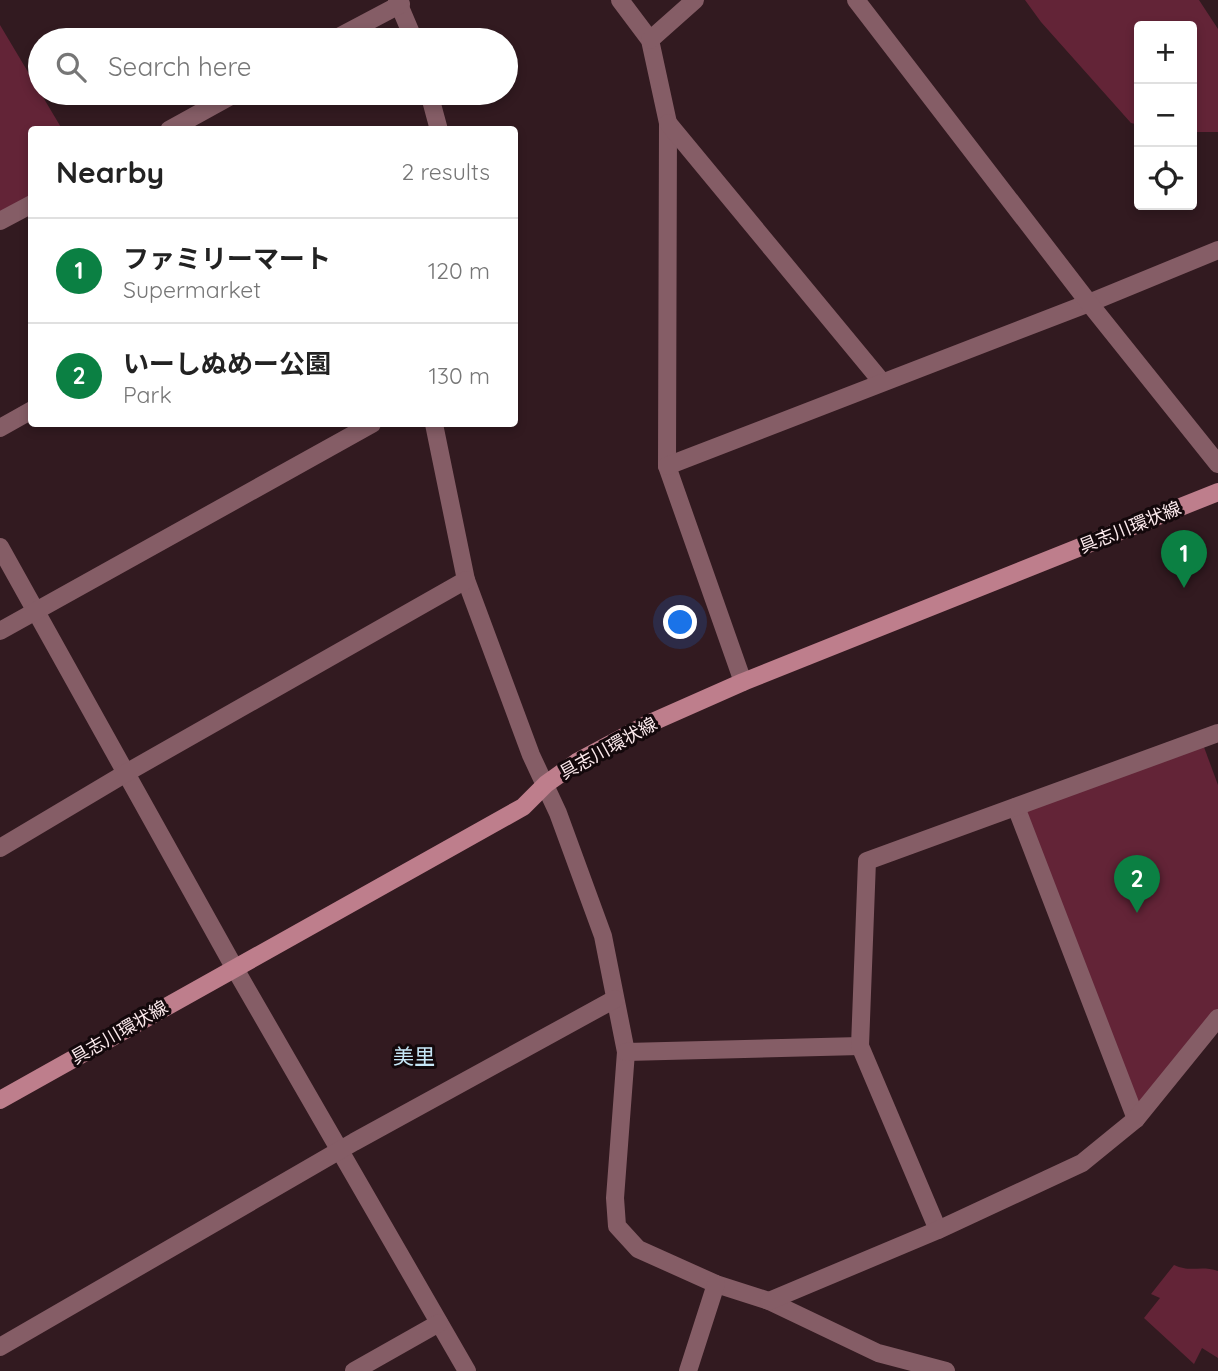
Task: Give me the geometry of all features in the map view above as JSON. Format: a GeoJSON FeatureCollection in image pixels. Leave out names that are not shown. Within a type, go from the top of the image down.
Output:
{"type":"FeatureCollection","features":[{"type":"Feature","properties":{"kind":"main road","name":"具志川環状線"},"geometry":{"type":"LineString","coordinates":[[0,1100],[523,807],[546,784],[577,762],[636,731],[743,682],[1218,492]]}},
{"type":"Feature","properties":{"kind":"street"},"geometry":{"type":"LineString","coordinates":[[620,0],[650,40],[668,122],[667,466],[743,682]]}},
{"type":"Feature","properties":{"kind":"street"},"geometry":{"type":"LineString","coordinates":[[650,40],[695,0]]}},
{"type":"Feature","properties":{"kind":"street"},"geometry":{"type":"LineString","coordinates":[[856,0],[1089,303],[1218,464]]}},
{"type":"Feature","properties":{"kind":"street"},"geometry":{"type":"LineString","coordinates":[[354,28],[399,2],[409,28]]}},
{"type":"Feature","properties":{"kind":"street"},"geometry":{"type":"LineString","coordinates":[[176,126],[214,105]]}},
{"type":"Feature","properties":{"kind":"street"},"geometry":{"type":"LineString","coordinates":[[432,105],[438,126]]}},
{"type":"Feature","properties":{"kind":"street"},"geometry":{"type":"LineString","coordinates":[[668,122],[882,382]]}},
{"type":"Feature","properties":{"kind":"street"},"geometry":{"type":"LineString","coordinates":[[0,221],[28,206]]}},
{"type":"Feature","properties":{"kind":"street"},"geometry":{"type":"LineString","coordinates":[[667,466],[1089,303],[1218,250]]}},
{"type":"Feature","properties":{"kind":"street"},"geometry":{"type":"LineString","coordinates":[[0,428],[28,412]]}},
{"type":"Feature","properties":{"kind":"street"},"geometry":{"type":"LineString","coordinates":[[0,631],[367,427]]}},
{"type":"Feature","properties":{"kind":"street"},"geometry":{"type":"LineString","coordinates":[[436,427],[466,580],[531,755],[546,784],[603,936],[626,1052],[615,1198],[617,1226],[638,1249],[716,1284],[769,1301],[878,1353],[946,1371]]}},
{"type":"Feature","properties":{"kind":"street"},"geometry":{"type":"LineString","coordinates":[[0,547],[234,967],[467,1371]]}},
{"type":"Feature","properties":{"kind":"street"},"geometry":{"type":"LineString","coordinates":[[0,848],[126,773],[466,580]]}},
{"type":"Feature","properties":{"kind":"street"},"geometry":{"type":"LineString","coordinates":[[939,1230],[860,1046],[867,860],[1218,733]]}},
{"type":"Feature","properties":{"kind":"street"},"geometry":{"type":"LineString","coordinates":[[1016,807],[1136,1119]]}},
{"type":"Feature","properties":{"kind":"street"},"geometry":{"type":"LineString","coordinates":[[0,1347],[341,1150],[615,999]]}},
{"type":"Feature","properties":{"kind":"street"},"geometry":{"type":"LineString","coordinates":[[769,1301],[939,1230],[1082,1163],[1136,1119],[1218,1018]]}},
{"type":"Feature","properties":{"kind":"street"},"geometry":{"type":"LineString","coordinates":[[626,1052],[860,1046]]}},
{"type":"Feature","properties":{"kind":"street"},"geometry":{"type":"LineString","coordinates":[[688,1371],[716,1284]]}},
{"type":"Feature","properties":{"kind":"street"},"geometry":{"type":"LineString","coordinates":[[354,1371],[439,1323]]}},
{"type":"Feature","properties":{"kind":"street"},"geometry":{"type":"LineString","coordinates":[[872,1371],[878,1353]]}},
{"type":"Feature","properties":{"kind":"shaded area"},"geometry":{"type":"Polygon","coordinates":[[[1025,0],[1199,0],[1218,29],[1218,132],[1197,132],[1197,21],[1134,21],[1134,124],[1041,22],[1025,0]]]}},
{"type":"Feature","properties":{"kind":"shaded area"},"geometry":{"type":"Polygon","coordinates":[[[0,25],[28,72],[28,105],[48,105],[60,126],[28,126],[28,206],[0,221],[0,25]]]}},
{"type":"Feature","properties":{"kind":"shaded area"},"geometry":{"type":"Polygon","coordinates":[[[1201,739],[1218,785],[1218,1018],[1136,1119],[1016,807],[1201,739]]]}},
{"type":"Feature","properties":{"kind":"shaded area"},"geometry":{"type":"Polygon","coordinates":[[[1174,1265],[1218,1271],[1218,1358],[1202,1348],[1194,1364],[1144,1318],[1160,1298],[1151,1294],[1174,1265]]]}},
{"type":"Feature","properties":{"kind":"place","name":"ファミリーマート"},"geometry":{"type":"Point","coordinates":[1184,588]}},
{"type":"Feature","properties":{"kind":"place","name":"いーしぬめー公園"},"geometry":{"type":"Point","coordinates":[1137,913]}},
{"type":"Feature","properties":{"kind":"district","name":"美里"},"geometry":{"type":"Point","coordinates":[414,1056]}}]}
